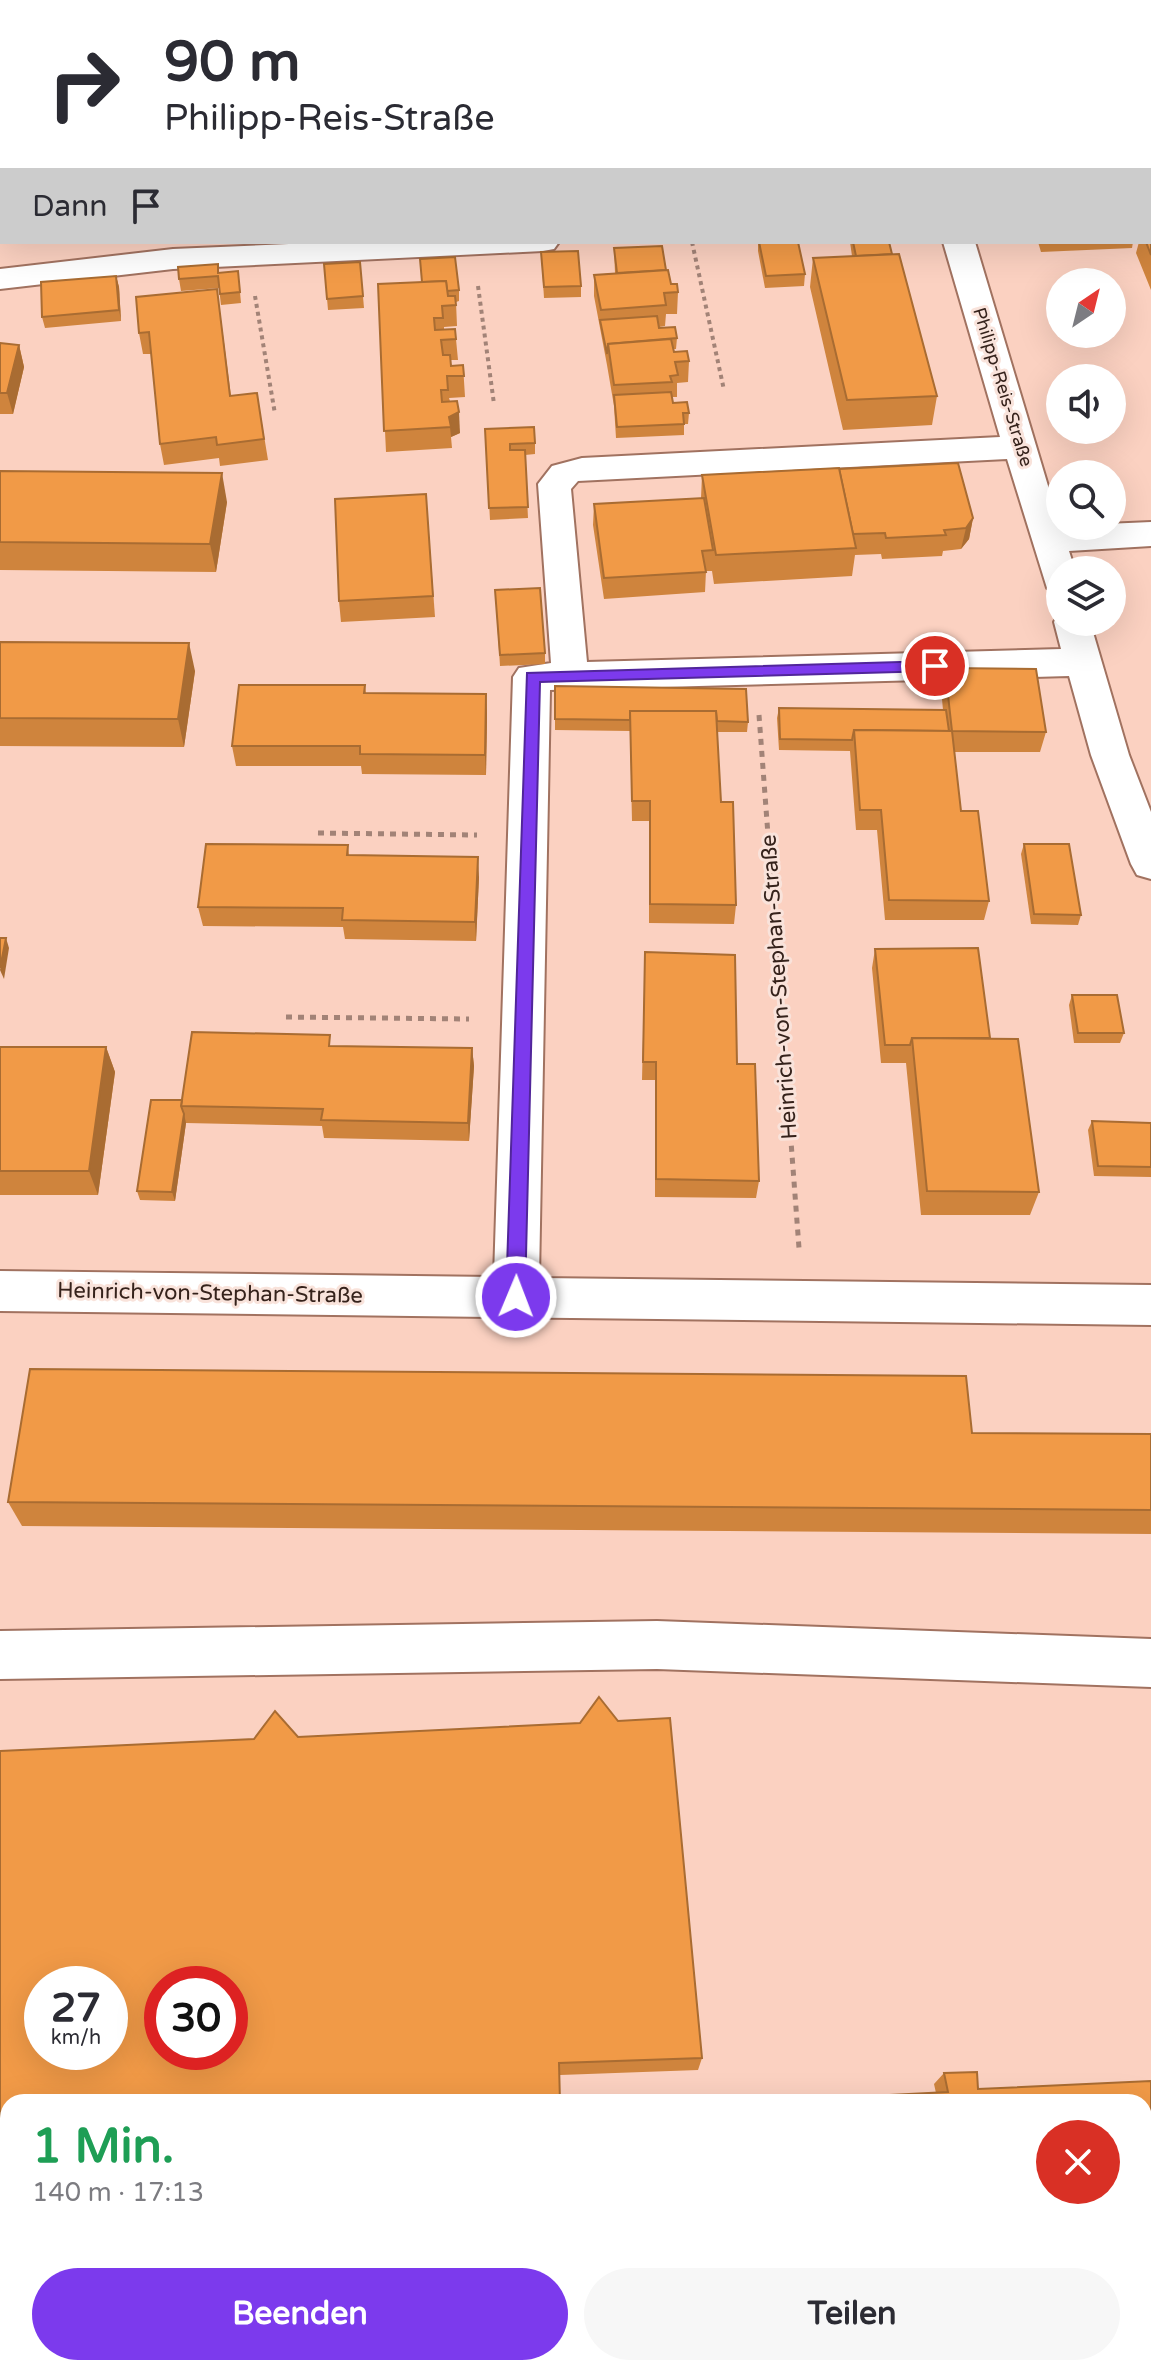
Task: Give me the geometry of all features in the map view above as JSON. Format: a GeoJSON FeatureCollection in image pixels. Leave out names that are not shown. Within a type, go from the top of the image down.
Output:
{"type":"FeatureCollection","features":[{"type":"Feature","properties":{"kind":"street"},"geometry":{"type":"LineString","coordinates":[[0,279],[174,250],[249,255],[508,244]]}},
{"type":"Feature","properties":{"kind":"street","name":"Philipp-Reis-Straße"},"geometry":{"type":"LineString","coordinates":[[960,244],[1046,530]]}},
{"type":"Feature","properties":{"kind":"street"},"geometry":{"type":"LineString","coordinates":[[516,1297],[528,836],[551,670],[554,489],[557,479],[568,471],[1021,447]]}},
{"type":"Feature","properties":{"kind":"street"},"geometry":{"type":"LineString","coordinates":[[1126,535],[1151,534]]}},
{"type":"Feature","properties":{"kind":"street","name":"Philipp-Reis-Straße"},"geometry":{"type":"LineString","coordinates":[[1049,540],[1054,556]]}},
{"type":"Feature","properties":{"kind":"street"},"geometry":{"type":"LineString","coordinates":[[1076,636],[1110,755],[1151,864]]}},
{"type":"Feature","properties":{"kind":"street"},"geometry":{"type":"LineString","coordinates":[[551,670],[756,670],[1084,662]]}},
{"type":"Feature","properties":{"kind":"street","name":"Heinrich-von-Stephan-Straße"},"geometry":{"type":"LineString","coordinates":[[0,1291],[1151,1305]]}},
{"type":"Feature","properties":{"kind":"street"},"geometry":{"type":"LineString","coordinates":[[0,1655],[657,1645],[1151,1663]]}},
{"type":"Feature","properties":{"kind":"path"},"geometry":{"type":"LineString","coordinates":[[692,244],[724,390]]}},
{"type":"Feature","properties":{"kind":"path"},"geometry":{"type":"LineString","coordinates":[[473,246],[494,404]]}},
{"type":"Feature","properties":{"kind":"path"},"geometry":{"type":"LineString","coordinates":[[249,255],[275,414]]}},
{"type":"Feature","properties":{"kind":"path","name":"Heinrich-von-Stephan-Straße"},"geometry":{"type":"LineString","coordinates":[[756,670],[803,1303]]}},
{"type":"Feature","properties":{"kind":"path"},"geometry":{"type":"LineString","coordinates":[[318,833],[528,836]]}},
{"type":"Feature","properties":{"kind":"path"},"geometry":{"type":"LineString","coordinates":[[286,1017],[523,1020]]}},
{"type":"Feature","properties":{"kind":"building"},"geometry":{"type":"Polygon","coordinates":[[[759,244],[798,244],[805,274],[766,276],[759,244]]]}},
{"type":"Feature","properties":{"kind":"building"},"geometry":{"type":"Polygon","coordinates":[[[853,244],[890,244],[892,254],[856,256],[853,244]]]}},
{"type":"Feature","properties":{"kind":"building"},"geometry":{"type":"Polygon","coordinates":[[[662,246],[666,270],[617,273],[614,248],[662,246]]]}},
{"type":"Feature","properties":{"kind":"building"},"geometry":{"type":"Polygon","coordinates":[[[578,251],[581,286],[544,287],[541,252],[578,251]]]}},
{"type":"Feature","properties":{"kind":"building"},"geometry":{"type":"Polygon","coordinates":[[[899,254],[937,396],[847,400],[813,258],[899,254]]]}},
{"type":"Feature","properties":{"kind":"building"},"geometry":{"type":"Polygon","coordinates":[[[455,257],[459,290],[447,291],[446,281],[422,282],[420,259],[455,257]]]}},
{"type":"Feature","properties":{"kind":"building"},"geometry":{"type":"Polygon","coordinates":[[[360,262],[363,296],[327,299],[324,264],[360,262]]]}},
{"type":"Feature","properties":{"kind":"building"},"geometry":{"type":"Polygon","coordinates":[[[218,264],[218,273],[238,271],[240,292],[220,294],[218,276],[179,279],[178,267],[218,264]]]}},
{"type":"Feature","properties":{"kind":"building"},"geometry":{"type":"Polygon","coordinates":[[[668,270],[671,284],[677,284],[678,292],[664,293],[666,305],[601,310],[594,275],[668,270]]]}},
{"type":"Feature","properties":{"kind":"building"},"geometry":{"type":"Polygon","coordinates":[[[116,276],[119,310],[42,317],[41,282],[116,276]]]}},
{"type":"Feature","properties":{"kind":"building"},"geometry":{"type":"Polygon","coordinates":[[[446,281],[448,296],[455,296],[456,305],[442,306],[443,318],[434,318],[435,330],[455,329],[456,339],[441,340],[443,355],[450,355],[451,366],[463,365],[464,376],[447,376],[448,390],[441,390],[442,402],[457,401],[459,412],[449,417],[451,427],[384,431],[378,284],[446,281]]]}},
{"type":"Feature","properties":{"kind":"building"},"geometry":{"type":"Polygon","coordinates":[[[217,289],[230,396],[257,393],[264,439],[217,445],[216,437],[160,444],[149,332],[139,333],[136,297],[217,289]]]}},
{"type":"Feature","properties":{"kind":"building"},"geometry":{"type":"Polygon","coordinates":[[[657,316],[659,328],[675,327],[677,338],[608,344],[607,354],[600,320],[657,316]]]}},
{"type":"Feature","properties":{"kind":"building"},"geometry":{"type":"Polygon","coordinates":[[[671,339],[674,352],[687,351],[689,361],[675,362],[678,375],[670,376],[672,382],[614,385],[608,344],[671,339]]]}},
{"type":"Feature","properties":{"kind":"building"},"geometry":{"type":"Polygon","coordinates":[[[0,343],[19,345],[7,393],[0,393],[0,343]]]}},
{"type":"Feature","properties":{"kind":"building"},"geometry":{"type":"Polygon","coordinates":[[[671,392],[673,403],[687,402],[689,413],[683,413],[684,424],[617,427],[614,395],[671,392]]]}},
{"type":"Feature","properties":{"kind":"building"},"geometry":{"type":"Polygon","coordinates":[[[534,427],[535,443],[510,444],[510,450],[525,450],[528,507],[489,508],[485,429],[534,427]]]}},
{"type":"Feature","properties":{"kind":"building"},"geometry":{"type":"Polygon","coordinates":[[[958,463],[973,518],[966,528],[944,530],[946,535],[886,538],[885,533],[853,534],[839,469],[958,463]]]}},
{"type":"Feature","properties":{"kind":"building"},"geometry":{"type":"Polygon","coordinates":[[[839,468],[856,548],[716,555],[702,475],[839,468]]]}},
{"type":"Feature","properties":{"kind":"building"},"geometry":{"type":"Polygon","coordinates":[[[0,471],[222,473],[210,544],[0,542],[0,471]]]}},
{"type":"Feature","properties":{"kind":"building"},"geometry":{"type":"Polygon","coordinates":[[[426,494],[433,596],[339,601],[335,499],[426,494]]]}},
{"type":"Feature","properties":{"kind":"building"},"geometry":{"type":"Polygon","coordinates":[[[704,498],[713,550],[702,551],[706,572],[604,578],[594,504],[704,498]]]}},
{"type":"Feature","properties":{"kind":"building"},"geometry":{"type":"Polygon","coordinates":[[[540,588],[545,653],[500,655],[495,590],[540,588]]]}},
{"type":"Feature","properties":{"kind":"building"},"geometry":{"type":"Polygon","coordinates":[[[0,642],[189,643],[178,719],[0,718],[0,642]]]}},
{"type":"Feature","properties":{"kind":"building"},"geometry":{"type":"Polygon","coordinates":[[[945,668],[1036,669],[1046,732],[952,731],[945,668]]]}},
{"type":"Feature","properties":{"kind":"building"},"geometry":{"type":"Polygon","coordinates":[[[239,685],[365,685],[364,693],[486,694],[485,755],[360,754],[360,746],[232,746],[239,685]]]}},
{"type":"Feature","properties":{"kind":"building"},"geometry":{"type":"Polygon","coordinates":[[[555,686],[746,689],[748,722],[717,721],[716,711],[630,711],[630,720],[555,719],[555,686]]]}},
{"type":"Feature","properties":{"kind":"building"},"geometry":{"type":"Polygon","coordinates":[[[779,708],[946,710],[949,731],[854,730],[852,740],[780,739],[779,708]]]}},
{"type":"Feature","properties":{"kind":"building"},"geometry":{"type":"Polygon","coordinates":[[[630,711],[716,711],[721,802],[733,802],[736,905],[650,904],[650,801],[632,801],[630,711]]]}},
{"type":"Feature","properties":{"kind":"building"},"geometry":{"type":"Polygon","coordinates":[[[854,730],[952,731],[961,811],[978,811],[989,901],[889,900],[881,810],[860,810],[854,730]]]}},
{"type":"Feature","properties":{"kind":"building"},"geometry":{"type":"Polygon","coordinates":[[[206,844],[348,845],[347,855],[478,857],[475,922],[342,920],[343,908],[198,907],[206,844]]]}},
{"type":"Feature","properties":{"kind":"building"},"geometry":{"type":"Polygon","coordinates":[[[1024,844],[1069,844],[1081,915],[1034,914],[1024,844]]]}},
{"type":"Feature","properties":{"kind":"building"},"geometry":{"type":"Polygon","coordinates":[[[0,938],[6,938],[0,968],[0,938]]]}},
{"type":"Feature","properties":{"kind":"building"},"geometry":{"type":"Polygon","coordinates":[[[978,948],[990,1038],[912,1038],[910,1045],[885,1045],[875,949],[978,948]]]}},
{"type":"Feature","properties":{"kind":"building"},"geometry":{"type":"Polygon","coordinates":[[[645,952],[735,955],[737,1064],[755,1064],[759,1181],[656,1179],[656,1062],[643,1062],[645,952]]]}},
{"type":"Feature","properties":{"kind":"building"},"geometry":{"type":"Polygon","coordinates":[[[1072,995],[1117,995],[1124,1033],[1078,1033],[1072,995]]]}},
{"type":"Feature","properties":{"kind":"building"},"geometry":{"type":"Polygon","coordinates":[[[192,1032],[330,1035],[329,1046],[472,1048],[468,1123],[321,1120],[323,1109],[181,1106],[192,1032]]]}},
{"type":"Feature","properties":{"kind":"building"},"geometry":{"type":"Polygon","coordinates":[[[912,1038],[1018,1039],[1039,1192],[927,1191],[912,1038]]]}},
{"type":"Feature","properties":{"kind":"building"},"geometry":{"type":"Polygon","coordinates":[[[0,1047],[106,1047],[89,1171],[0,1171],[0,1047]]]}},
{"type":"Feature","properties":{"kind":"building"},"geometry":{"type":"Polygon","coordinates":[[[151,1100],[182,1100],[184,1114],[172,1192],[137,1191],[151,1100]]]}},
{"type":"Feature","properties":{"kind":"building"},"geometry":{"type":"Polygon","coordinates":[[[1092,1121],[1151,1123],[1151,1167],[1098,1166],[1092,1121]]]}},
{"type":"Feature","properties":{"kind":"building"},"geometry":{"type":"Polygon","coordinates":[[[30,1369],[966,1376],[972,1433],[1151,1434],[1151,1510],[8,1502],[30,1369]]]}},
{"type":"Feature","properties":{"kind":"building"},"geometry":{"type":"Polygon","coordinates":[[[599,1697],[618,1721],[670,1718],[702,2058],[559,2063],[560,2094],[0,2094],[0,1751],[254,1739],[275,1711],[298,1737],[580,1723],[599,1697]]]}},
{"type":"Feature","properties":{"kind":"building"},"geometry":{"type":"Polygon","coordinates":[[[977,2072],[978,2089],[1151,2081],[1151,2094],[908,2094],[948,2092],[944,2073],[977,2072]]]}},
{"type":"Feature","properties":{"kind":"route"},"geometry":{"type":"LineString","coordinates":[[516,1297],[532,677],[935,666]]}}]}
